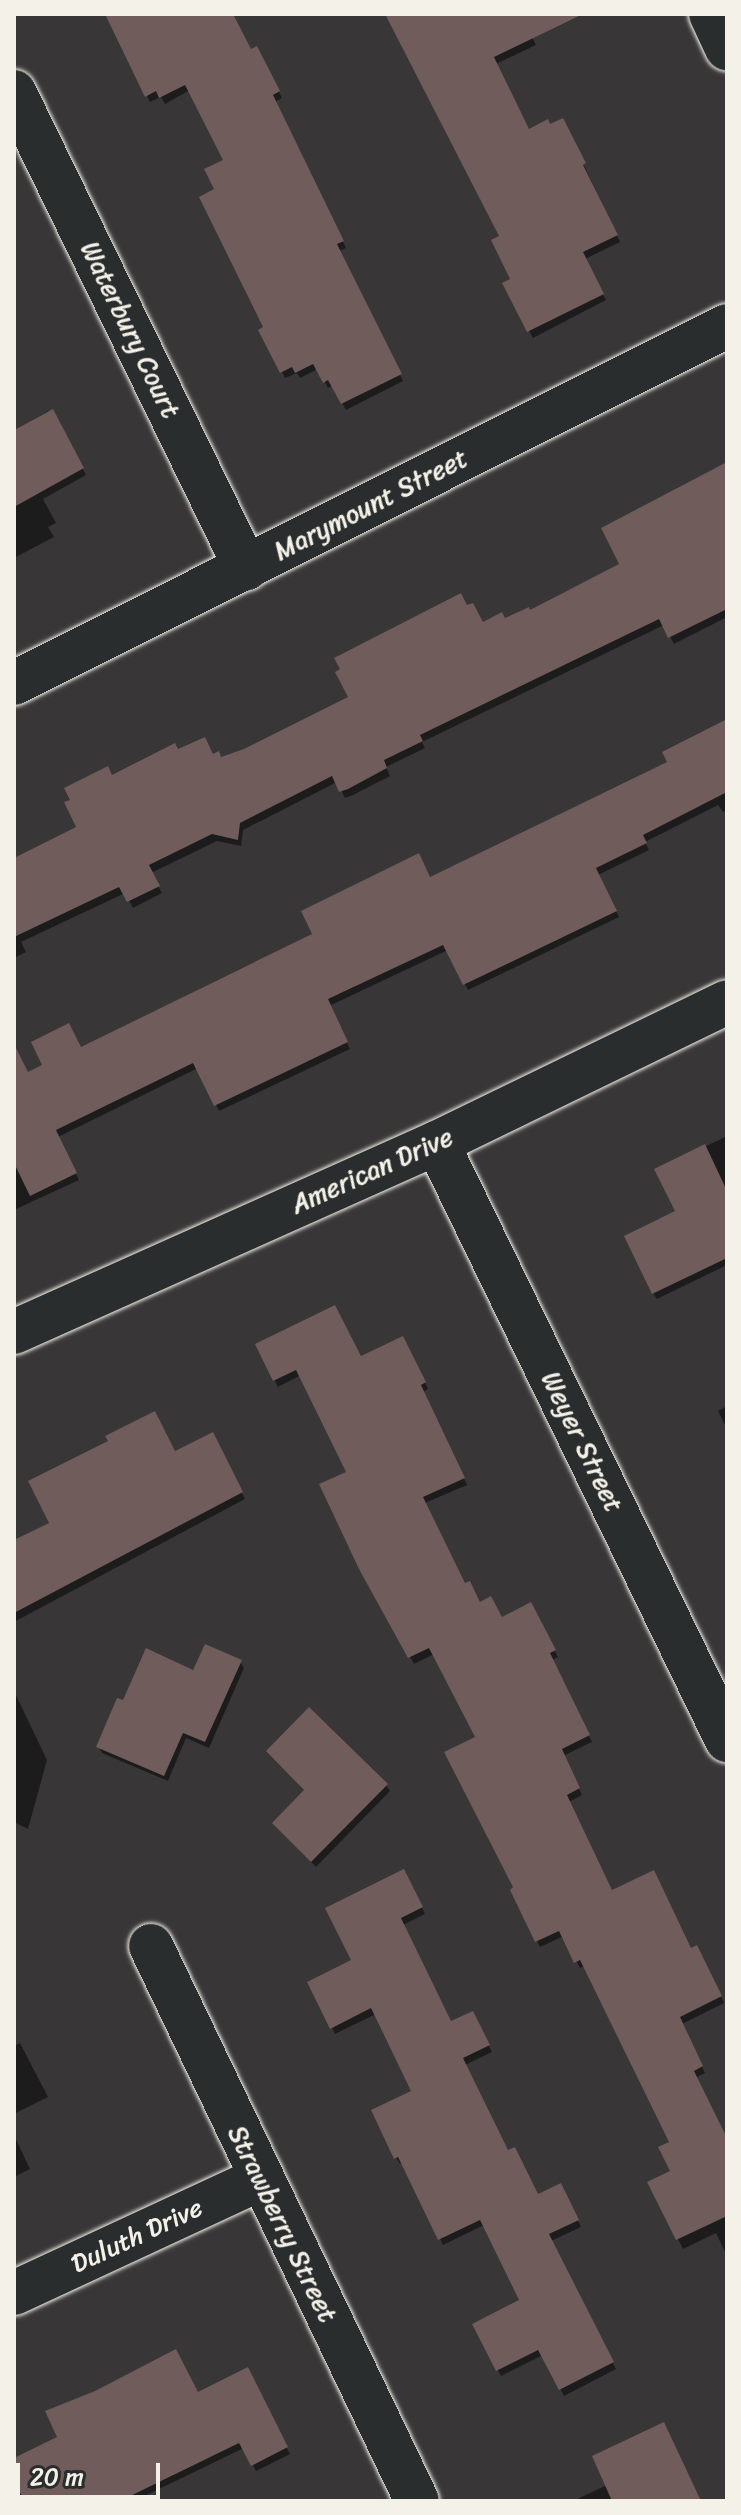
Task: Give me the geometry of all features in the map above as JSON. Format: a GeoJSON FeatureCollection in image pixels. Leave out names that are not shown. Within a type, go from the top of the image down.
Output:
{"type":"FeatureCollection","features":[{"type":"Feature","properties":{"kind":"street"},"geometry":{"type":"LineString","coordinates":[[711,14],[727,49]]}},
{"type":"Feature","properties":{"kind":"street","name":"Waterbury Court"},"geometry":{"type":"LineString","coordinates":[[14,92],[246,568]]}},
{"type":"Feature","properties":{"kind":"street","name":"Marymount Street"},"geometry":{"type":"LineString","coordinates":[[14,683],[727,326]]}},
{"type":"Feature","properties":{"kind":"street","name":"American Drive"},"geometry":{"type":"LineString","coordinates":[[14,1332],[437,1143],[727,1002]]}},
{"type":"Feature","properties":{"kind":"street","name":"Weyer Street"},"geometry":{"type":"LineString","coordinates":[[437,1143],[727,1740]]}},
{"type":"Feature","properties":{"kind":"street","name":"Strawberry Street"},"geometry":{"type":"LineString","coordinates":[[151,1946],[260,2179],[417,2501]]}},
{"type":"Feature","properties":{"kind":"street","name":"Duluth Drive"},"geometry":{"type":"LineString","coordinates":[[14,2293],[260,2179]]}},
{"type":"Feature","properties":{"kind":"building"},"geometry":{"type":"Polygon","coordinates":[[[105,14],[233,14],[251,49],[257,46],[280,91],[273,95],[344,241],[337,244],[402,374],[341,404],[328,380],[323,383],[313,364],[295,373],[292,367],[280,373],[258,330],[263,327],[199,197],[214,189],[204,169],[223,160],[185,85],[159,98],[156,91],[145,97],[105,14]]]}},
{"type":"Feature","properties":{"kind":"building"},"geometry":{"type":"Polygon","coordinates":[[[385,14],[583,14],[494,57],[529,129],[548,119],[550,124],[563,118],[586,163],[583,165],[618,235],[583,252],[604,294],[527,332],[502,283],[510,279],[491,240],[499,236],[385,14]]]}},
{"type":"Feature","properties":{"kind":"building"},"geometry":{"type":"Polygon","coordinates":[[[53,409],[84,468],[14,507],[14,430],[53,409]]]}},
{"type":"Feature","properties":{"kind":"building"},"geometry":{"type":"Polygon","coordinates":[[[727,462],[727,609],[668,638],[659,619],[420,735],[423,741],[384,760],[387,768],[348,789],[339,792],[332,776],[240,823],[238,840],[212,834],[149,865],[160,886],[127,902],[119,887],[14,937],[14,858],[76,827],[64,802],[70,800],[64,788],[108,766],[112,775],[175,743],[178,749],[205,737],[213,754],[219,751],[221,757],[244,749],[348,697],[335,672],[340,669],[334,658],[461,593],[467,605],[473,603],[483,622],[502,612],[505,618],[529,607],[530,610],[619,564],[601,528],[727,462]]]}},
{"type":"Feature","properties":{"kind":"building"},"geometry":{"type":"Polygon","coordinates":[[[727,719],[727,792],[643,835],[647,843],[596,868],[617,911],[463,985],[443,945],[328,999],[348,1042],[214,1106],[193,1063],[56,1130],[77,1173],[30,1196],[14,1163],[14,1044],[28,1072],[42,1065],[31,1042],[69,1023],[81,1047],[312,934],[301,911],[419,853],[430,877],[667,762],[662,752],[727,719]]]}},
{"type":"Feature","properties":{"kind":"building"},"geometry":{"type":"Polygon","coordinates":[[[705,1144],[727,1191],[727,1258],[652,1294],[624,1236],[675,1211],[654,1169],[705,1144]]]}},
{"type":"Feature","properties":{"kind":"building"},"geometry":{"type":"Polygon","coordinates":[[[335,1305],[361,1356],[403,1336],[426,1382],[421,1385],[465,1478],[423,1497],[465,1583],[470,1581],[480,1602],[491,1596],[502,1617],[531,1602],[556,1650],[550,1653],[590,1735],[562,1749],[580,1788],[567,1795],[612,1890],[654,1870],[691,1948],[697,1945],[722,1996],[680,2017],[703,2066],[694,2071],[727,2138],[727,2216],[676,2240],[647,2182],[670,2171],[658,2147],[669,2142],[580,1960],[574,1963],[559,1931],[535,1942],[510,1890],[513,1887],[444,1752],[475,1737],[429,1648],[408,1658],[359,1569],[319,1484],[346,1472],[296,1370],[273,1381],[255,1344],[335,1305]]]}},
{"type":"Feature","properties":{"kind":"building"},"geometry":{"type":"Polygon","coordinates":[[[155,1411],[175,1451],[213,1432],[243,1492],[14,1613],[14,1540],[49,1523],[28,1481],[108,1441],[105,1436],[155,1411]]]}},
{"type":"Feature","properties":{"kind":"building"},"geometry":{"type":"Polygon","coordinates":[[[205,1644],[242,1660],[205,1742],[183,1733],[164,1776],[96,1747],[117,1698],[123,1700],[146,1648],[193,1670],[205,1644]]]}},
{"type":"Feature","properties":{"kind":"building"},"geometry":{"type":"Polygon","coordinates":[[[309,1707],[388,1784],[311,1862],[272,1823],[304,1790],[266,1751],[309,1707]]]}},
{"type":"Feature","properties":{"kind":"building"},"geometry":{"type":"Polygon","coordinates":[[[404,1869],[423,1907],[401,1918],[451,2021],[473,2011],[490,2045],[463,2058],[508,2150],[515,2147],[538,2194],[561,2183],[579,2220],[549,2234],[614,2362],[559,2390],[538,2350],[496,2371],[472,2324],[519,2300],[480,2220],[438,2240],[398,2157],[394,2159],[371,2110],[411,2091],[371,2008],[330,2029],[307,1982],[351,1960],[325,1908],[404,1869]]]}},
{"type":"Feature","properties":{"kind":"building"},"geometry":{"type":"Polygon","coordinates":[[[176,2349],[198,2392],[248,2367],[288,2447],[251,2466],[239,2443],[120,2501],[24,2501],[14,2480],[14,2458],[57,2437],[45,2411],[95,2391],[176,2349]]]}},
{"type":"Feature","properties":{"kind":"building"},"geometry":{"type":"Polygon","coordinates":[[[664,2422],[701,2501],[612,2501],[592,2456],[664,2422]]]}}]}
